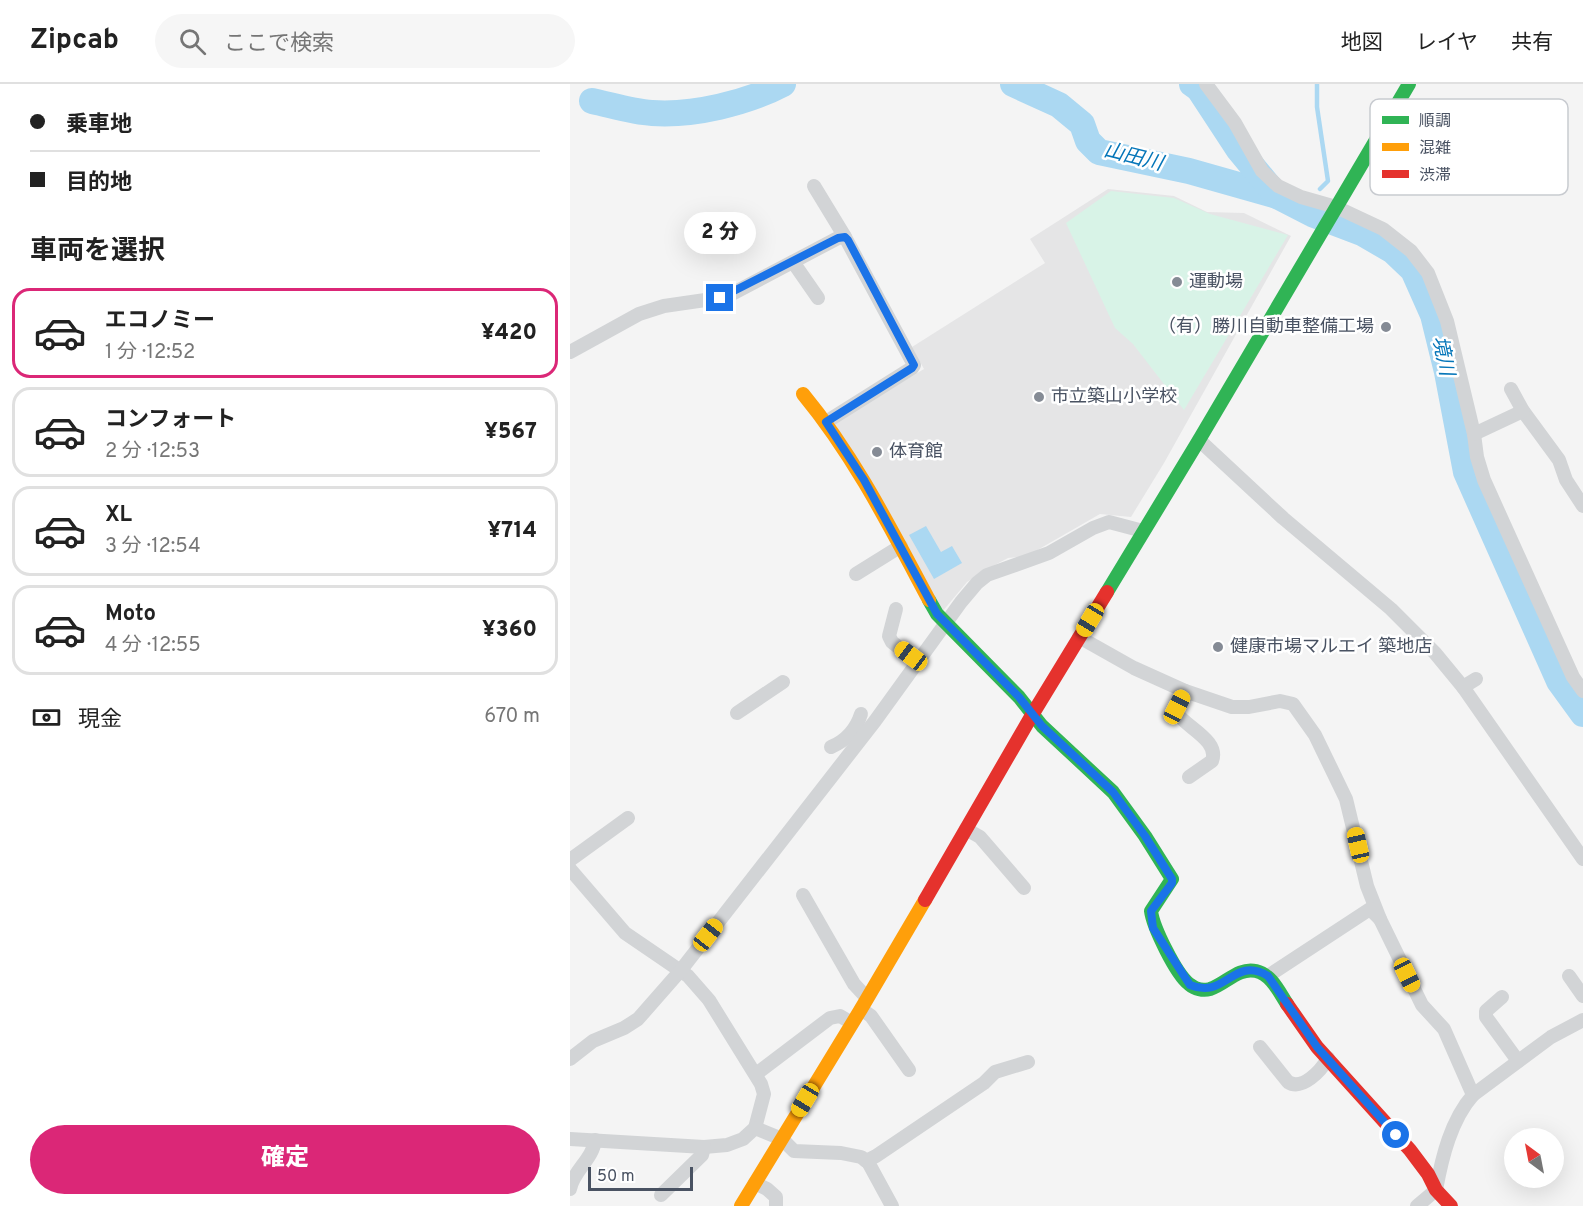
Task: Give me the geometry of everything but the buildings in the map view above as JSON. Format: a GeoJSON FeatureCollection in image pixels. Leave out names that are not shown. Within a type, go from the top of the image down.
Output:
{"type":"FeatureCollection","features":[{"type":"Feature","properties":{"kind":"street"},"geometry":{"type":"LineString","coordinates":[[1206,84],[1235,123],[1262,171],[1278,186],[1383,230],[1411,251],[1428,273],[1446,321],[1484,480],[1578,673],[1583,691]]}},
{"type":"Feature","properties":{"kind":"street"},"geometry":{"type":"LineString","coordinates":[[741,1206],[864,1004],[1032,715],[1200,440],[1323,231],[1370,145]]}},
{"type":"Feature","properties":{"kind":"street"},"geometry":{"type":"LineString","coordinates":[[814,186],[845,237],[914,365],[826,422]]}},
{"type":"Feature","properties":{"kind":"street"},"geometry":{"type":"LineString","coordinates":[[570,352],[639,314],[664,306],[726,297],[838,238],[845,237]]}},
{"type":"Feature","properties":{"kind":"street"},"geometry":{"type":"LineString","coordinates":[[793,262],[818,298]]}},
{"type":"Feature","properties":{"kind":"street"},"geometry":{"type":"LineString","coordinates":[[1511,389],[1523,411],[1559,460],[1566,480],[1583,506]]}},
{"type":"Feature","properties":{"kind":"street"},"geometry":{"type":"LineString","coordinates":[[803,394],[826,422],[864,480],[937,614],[1019,697],[1032,715],[1113,792],[1145,836],[1172,879],[1172,883],[1151,911],[1153,928],[1190,985],[1200,989],[1212,989],[1248,969],[1268,976],[1317,1047],[1410,1150],[1428,1174],[1436,1190],[1451,1206]]}},
{"type":"Feature","properties":{"kind":"street"},"geometry":{"type":"LineString","coordinates":[[1474,434],[1523,411]]}},
{"type":"Feature","properties":{"kind":"street"},"geometry":{"type":"LineString","coordinates":[[1200,440],[1290,524],[1391,609],[1435,653],[1463,687],[1583,859]]}},
{"type":"Feature","properties":{"kind":"street"},"geometry":{"type":"LineString","coordinates":[[570,1059],[593,1041],[624,1028],[638,1019],[681,970],[875,721],[961,602],[987,575],[1049,553],[1093,528],[1109,522],[1143,531]]}},
{"type":"Feature","properties":{"kind":"street"},"geometry":{"type":"LineString","coordinates":[[856,574],[901,546]]}},
{"type":"Feature","properties":{"kind":"street"},"geometry":{"type":"LineString","coordinates":[[896,609],[889,636],[892,642],[917,662]]}},
{"type":"Feature","properties":{"kind":"street"},"geometry":{"type":"LineString","coordinates":[[1079,637],[1134,668],[1185,691],[1232,707],[1249,707],[1280,701],[1293,704],[1315,735],[1346,799],[1367,886],[1380,920],[1422,1005],[1444,1029],[1473,1095]]}},
{"type":"Feature","properties":{"kind":"street"},"geometry":{"type":"LineString","coordinates":[[1463,687],[1476,679]]}},
{"type":"Feature","properties":{"kind":"street"},"geometry":{"type":"LineString","coordinates":[[737,713],[783,682]]}},
{"type":"Feature","properties":{"kind":"street"},"geometry":{"type":"LineString","coordinates":[[1185,691],[1176,712],[1206,740],[1214,753],[1212,761],[1189,777]]}},
{"type":"Feature","properties":{"kind":"street"},"geometry":{"type":"LineString","coordinates":[[831,747],[847,738],[861,714]]}},
{"type":"Feature","properties":{"kind":"street"},"geometry":{"type":"LineString","coordinates":[[570,860],[628,818]]}},
{"type":"Feature","properties":{"kind":"street"},"geometry":{"type":"LineString","coordinates":[[966,829],[980,837],[1024,888]]}},
{"type":"Feature","properties":{"kind":"street"},"geometry":{"type":"LineString","coordinates":[[570,869],[625,933],[681,970],[709,1000],[756,1074],[764,1094],[755,1128],[743,1139],[727,1145],[705,1147],[570,1139]]}},
{"type":"Feature","properties":{"kind":"street"},"geometry":{"type":"LineString","coordinates":[[804,895],[871,1016],[909,1070]]}},
{"type":"Feature","properties":{"kind":"street"},"geometry":{"type":"LineString","coordinates":[[1268,976],[1370,909],[1380,920]]}},
{"type":"Feature","properties":{"kind":"street"},"geometry":{"type":"LineString","coordinates":[[1569,976],[1583,996]]}},
{"type":"Feature","properties":{"kind":"street"},"geometry":{"type":"LineString","coordinates":[[1502,997],[1485,1011],[1486,1017],[1518,1061]]}},
{"type":"Feature","properties":{"kind":"street"},"geometry":{"type":"LineString","coordinates":[[756,1074],[830,1018],[840,1016],[852,1023]]}},
{"type":"Feature","properties":{"kind":"street"},"geometry":{"type":"LineString","coordinates":[[1417,1206],[1436,1190],[1455,1124],[1463,1106],[1473,1095],[1551,1037],[1583,1020]]}},
{"type":"Feature","properties":{"kind":"street"},"geometry":{"type":"LineString","coordinates":[[1260,1047],[1288,1082],[1293,1085],[1300,1085],[1306,1081],[1324,1066],[1328,1058]]}},
{"type":"Feature","properties":{"kind":"street"},"geometry":{"type":"LineString","coordinates":[[866,1161],[984,1083],[995,1072],[1028,1062]]}},
{"type":"Feature","properties":{"kind":"street"},"geometry":{"type":"LineString","coordinates":[[755,1128],[782,1139],[794,1151],[841,1153],[861,1157],[866,1161],[891,1206]]}},
{"type":"Feature","properties":{"kind":"street"},"geometry":{"type":"LineString","coordinates":[[570,1190],[571,1182],[594,1147],[595,1140]]}},
{"type":"Feature","properties":{"kind":"street"},"geometry":{"type":"LineString","coordinates":[[661,1195],[702,1155],[705,1147]]}},
{"type":"Feature","properties":{"kind":"street"},"geometry":{"type":"LineString","coordinates":[[755,1183],[776,1197],[776,1206]]}},
{"type":"Feature","properties":{"kind":"shaded area","name":"市立築山小学校"},"geometry":{"type":"Polygon","coordinates":[[[1108,189],[1174,196],[1207,212],[1244,213],[1291,236],[1164,463],[1131,517],[1100,514],[1027,556],[1008,558],[967,582],[942,612],[831,425],[924,369],[912,347],[1045,263],[1030,239],[1108,189]]]}},
{"type":"Feature","properties":{"kind":"green space","name":"運動場"},"geometry":{"type":"Polygon","coordinates":[[[1111,191],[1174,198],[1210,214],[1288,235],[1184,410],[1133,344],[1115,328],[1066,223],[1111,191]]]}},
{"type":"Feature","properties":{"kind":"water"},"geometry":{"type":"Polygon","coordinates":[[[926,526],[941,552],[952,546],[962,563],[934,579],[909,535],[926,526]]]}},
{"type":"Feature","properties":{"kind":"waterway","name":"山田川"},"geometry":{"type":"LineString","coordinates":[[592,101],[644,112],[685,112],[737,102],[783,84]]}},
{"type":"Feature","properties":{"kind":"waterway","name":"山田川"},"geometry":{"type":"LineString","coordinates":[[1013,84],[1059,105],[1082,124],[1088,141],[1099,152],[1189,171],[1277,196]]}},
{"type":"Feature","properties":{"kind":"waterway","name":"境川"},"geometry":{"type":"LineString","coordinates":[[1192,84],[1199,89],[1239,150],[1277,196],[1312,214],[1362,233],[1393,251],[1413,270],[1433,315],[1447,372],[1466,472],[1559,681],[1583,714]]}},
{"type":"Feature","properties":{"kind":"waterway"},"geometry":{"type":"LineString","coordinates":[[1317,84],[1317,107],[1328,181],[1320,189]]}},
{"type":"Feature","properties":{"kind":"waterway","name":"境川"},"geometry":{"type":"LineString","coordinates":[[1312,214],[1314,208]]}},
{"type":"Feature","properties":{"kind":"traffic: fast"},"geometry":{"type":"LineString","coordinates":[[1400,99],[1409,84]]}},
{"type":"Feature","properties":{"kind":"traffic: fast"},"geometry":{"type":"LineString","coordinates":[[1107,592],[1370,150]]}},
{"type":"Feature","properties":{"kind":"traffic: fast"},"geometry":{"type":"LineString","coordinates":[[929,600],[937,614],[1019,697],[1042,726],[1113,792],[1145,836],[1172,879],[1151,911],[1166,950],[1184,979],[1194,987],[1207,990],[1243,971],[1256,971],[1271,980],[1287,1004]]}},
{"type":"Feature","properties":{"kind":"traffic: slow"},"geometry":{"type":"LineString","coordinates":[[803,394],[856,468],[929,600]]}},
{"type":"Feature","properties":{"kind":"traffic: slow"},"geometry":{"type":"LineString","coordinates":[[741,1206],[925,900]]}},
{"type":"Feature","properties":{"kind":"traffic: jam"},"geometry":{"type":"LineString","coordinates":[[925,900],[1032,715],[1107,592]]}},
{"type":"Feature","properties":{"kind":"traffic: jam"},"geometry":{"type":"LineString","coordinates":[[1287,1004],[1317,1047],[1410,1150],[1428,1174],[1436,1190],[1451,1206]]}},
{"type":"Feature","properties":{"kind":"place","name":"運動場"},"geometry":{"type":"Point","coordinates":[1177,282]}},
{"type":"Feature","properties":{"kind":"place","name":"（有）勝川自動車整備工場"},"geometry":{"type":"Point","coordinates":[1386,327]}},
{"type":"Feature","properties":{"kind":"place","name":"市立築山小学校"},"geometry":{"type":"Point","coordinates":[1039,397]}},
{"type":"Feature","properties":{"kind":"place","name":"体育館"},"geometry":{"type":"Point","coordinates":[877,452]}},
{"type":"Feature","properties":{"kind":"place","name":"健康市場マルエイ 築地店"},"geometry":{"type":"Point","coordinates":[1218,647]}},
{"type":"Feature","properties":{"kind":"route"},"geometry":{"type":"LineString","coordinates":[[720,298],[726,297],[838,238],[845,237],[848,240],[914,365],[826,422],[864,480],[937,614],[1019,697],[1042,726],[1113,792],[1145,836],[1172,879],[1172,883],[1154,904],[1151,911],[1153,928],[1190,985],[1200,989],[1212,989],[1248,969],[1268,976],[1317,1047],[1396,1135]]}}]}
